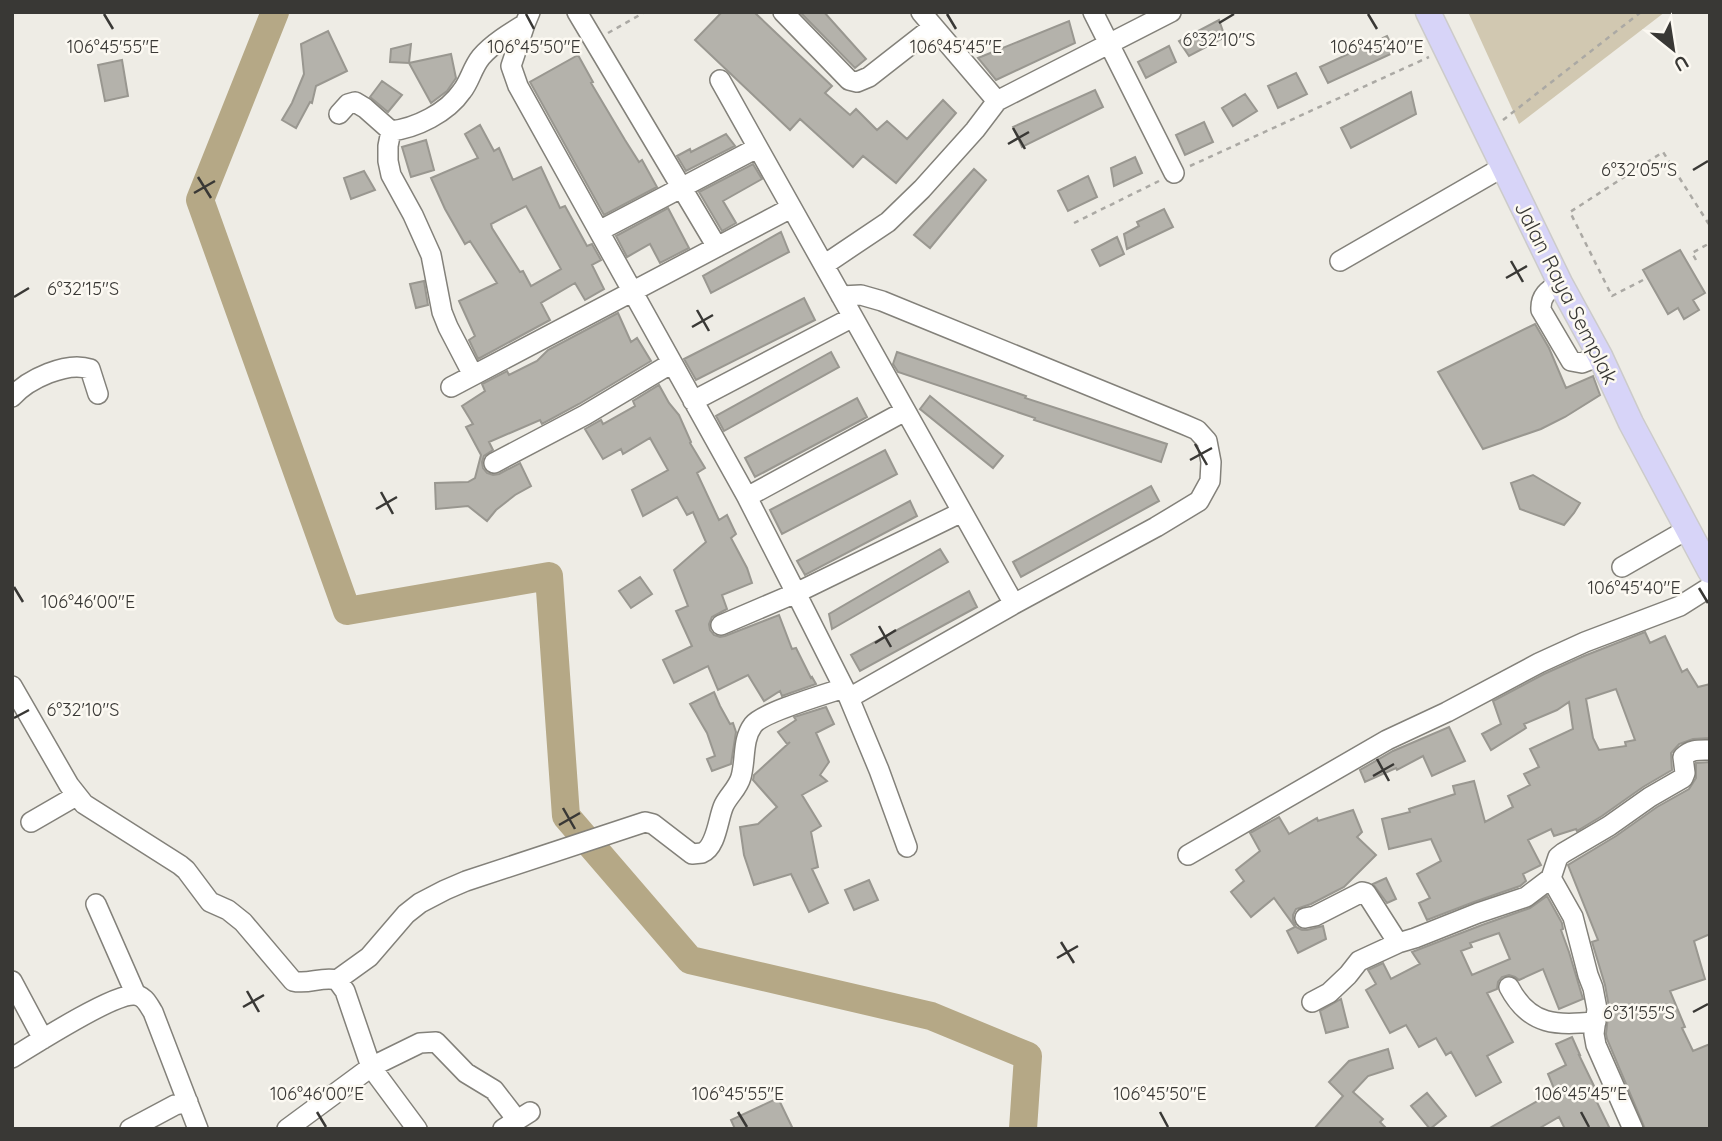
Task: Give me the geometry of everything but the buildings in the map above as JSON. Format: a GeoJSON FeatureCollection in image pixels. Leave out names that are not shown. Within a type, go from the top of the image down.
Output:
{"type":"FeatureCollection","features":[{"type":"Feature","properties":{"kind":"main road","name":"Jalan Raya Semplak"},"geometry":{"type":"LineString","coordinates":[[1428,12],[1560,284],[1710,571]]}},
{"type":"Feature","properties":{"kind":"street"},"geometry":{"type":"LineString","coordinates":[[577,12],[717,247]]}},
{"type":"Feature","properties":{"kind":"street"},"geometry":{"type":"LineString","coordinates":[[783,12],[849,80],[857,82],[869,77],[927,20],[997,102]]}},
{"type":"Feature","properties":{"kind":"street"},"geometry":{"type":"LineString","coordinates":[[1093,12],[1174,173]]}},
{"type":"Feature","properties":{"kind":"street"},"geometry":{"type":"LineString","coordinates":[[824,265],[888,222],[922,189],[997,102],[1171,12]]}},
{"type":"Feature","properties":{"kind":"street"},"geometry":{"type":"LineString","coordinates":[[339,114],[348,104],[355,102],[391,131],[403,129],[442,111],[463,91],[482,55],[527,18]]}},
{"type":"Feature","properties":{"kind":"street"},"geometry":{"type":"LineString","coordinates":[[527,18],[513,56],[513,76],[747,497],[796,593],[846,693],[880,770],[906,847]]}},
{"type":"Feature","properties":{"kind":"street"},"geometry":{"type":"LineString","coordinates":[[720,80],[1014,604]]}},
{"type":"Feature","properties":{"kind":"street"},"geometry":{"type":"LineString","coordinates":[[391,131],[387,146],[391,175],[432,255],[442,312],[474,375]]}},
{"type":"Feature","properties":{"kind":"street"},"geometry":{"type":"LineString","coordinates":[[599,231],[757,148]]}},
{"type":"Feature","properties":{"kind":"street"},"geometry":{"type":"LineString","coordinates":[[1340,261],[1503,167]]}},
{"type":"Feature","properties":{"kind":"street"},"geometry":{"type":"LineString","coordinates":[[451,387],[791,208]]}},
{"type":"Feature","properties":{"kind":"street"},"geometry":{"type":"LineString","coordinates":[[337,980],[369,957],[406,914],[420,903],[466,881],[645,822],[692,855],[702,853],[708,849],[725,803],[741,777],[745,743],[753,725],[779,711],[846,693],[1014,604],[1199,501],[1210,481],[1211,462],[1207,441],[1197,430],[882,301],[861,295],[841,296]]}},
{"type":"Feature","properties":{"kind":"street"},"geometry":{"type":"LineString","coordinates":[[693,401],[853,317]]}},
{"type":"Feature","properties":{"kind":"street"},"geometry":{"type":"LineString","coordinates":[[494,464],[585,415],[672,363]]}},
{"type":"Feature","properties":{"kind":"street"},"geometry":{"type":"LineString","coordinates":[[12,397],[38,378],[79,366],[90,369],[98,394]]}},
{"type":"Feature","properties":{"kind":"street"},"geometry":{"type":"LineString","coordinates":[[747,497],[905,411]]}},
{"type":"Feature","properties":{"kind":"street"},"geometry":{"type":"LineString","coordinates":[[721,625],[796,593],[962,512]]}},
{"type":"Feature","properties":{"kind":"street"},"geometry":{"type":"LineString","coordinates":[[1622,567],[1688,529]]}},
{"type":"Feature","properties":{"kind":"street"},"geometry":{"type":"LineString","coordinates":[[1188,855],[1387,740],[1585,642],[1680,607],[1710,587]]}},
{"type":"Feature","properties":{"kind":"street"},"geometry":{"type":"LineString","coordinates":[[12,686],[76,796],[93,812],[186,870],[206,898],[243,922],[293,981],[298,983],[327,978],[337,980],[345,991],[371,1067],[417,1129]]}},
{"type":"Feature","properties":{"kind":"street"},"geometry":{"type":"LineString","coordinates":[[1312,1002],[1329,993],[1359,961],[1398,943],[1526,897],[1551,878],[1558,857],[1563,853],[1683,778],[1683,757],[1687,753],[1692,750],[1710,750]]}},
{"type":"Feature","properties":{"kind":"street"},"geometry":{"type":"LineString","coordinates":[[31,822],[76,796]]}},
{"type":"Feature","properties":{"kind":"street"},"geometry":{"type":"LineString","coordinates":[[1551,878],[1573,917],[1595,999],[1596,1045],[1633,1129]]}},
{"type":"Feature","properties":{"kind":"street"},"geometry":{"type":"LineString","coordinates":[[1305,918],[1315,916],[1362,892],[1366,893],[1398,943]]}},
{"type":"Feature","properties":{"kind":"street"},"geometry":{"type":"LineString","coordinates":[[96,904],[136,995]]}},
{"type":"Feature","properties":{"kind":"street"},"geometry":{"type":"LineString","coordinates":[[12,981],[43,1039]]}},
{"type":"Feature","properties":{"kind":"street"},"geometry":{"type":"LineString","coordinates":[[1509,987],[1524,1008],[1544,1021],[1566,1024],[1596,1022]]}},
{"type":"Feature","properties":{"kind":"street"},"geometry":{"type":"LineString","coordinates":[[12,1058],[115,1000],[136,995],[143,998],[153,1012],[198,1129]]}},
{"type":"Feature","properties":{"kind":"street"},"geometry":{"type":"LineString","coordinates":[[287,1129],[371,1067],[420,1042],[436,1042],[466,1073],[494,1090],[516,1120]]}},
{"type":"Feature","properties":{"kind":"street"},"geometry":{"type":"LineString","coordinates":[[130,1129],[175,1105],[188,1102]]}},
{"type":"Feature","properties":{"kind":"path"},"geometry":{"type":"LineString","coordinates":[[593,41],[645,12]]}},
{"type":"Feature","properties":{"kind":"path"},"geometry":{"type":"LineString","coordinates":[[1511,114],[1641,12]]}},
{"type":"Feature","properties":{"kind":"path"},"geometry":{"type":"LineString","coordinates":[[1074,223],[1174,173],[1446,49]]}},
{"type":"Feature","properties":{"kind":"path"},"geometry":{"type":"LineString","coordinates":[[1643,280],[1612,296],[1570,212],[1663,152],[1710,226]]}},
{"type":"Feature","properties":{"kind":"path"},"geometry":{"type":"LineString","coordinates":[[1696,260],[1692,253],[1710,243]]}},
{"type":"Feature","properties":{"kind":"shaded area"},"geometry":{"type":"Polygon","coordinates":[[[1468,12],[1665,12],[1519,124],[1468,12]]]}},
{"type":"Feature","properties":{"kind":"waterway"},"geometry":{"type":"LineString","coordinates":[[275,12],[200,200],[347,611],[549,576],[566,816],[690,960],[931,1016],[1028,1056],[1023,1129]]}}]}
